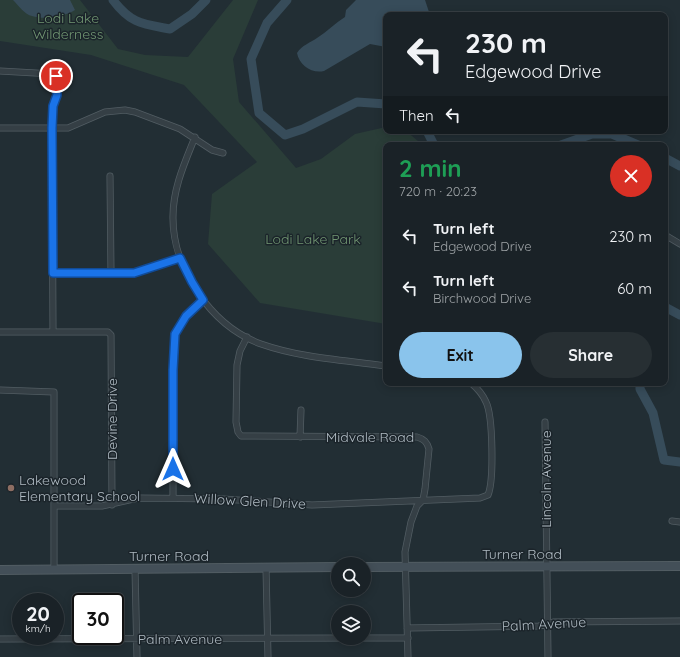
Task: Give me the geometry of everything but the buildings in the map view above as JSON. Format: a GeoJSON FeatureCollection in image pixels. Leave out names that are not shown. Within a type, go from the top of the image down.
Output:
{"type":"FeatureCollection","features":[{"type":"Feature","properties":{"kind":"main road","name":"Turner Road"},"geometry":{"type":"LineString","coordinates":[[371,567],[680,566]]}},
{"type":"Feature","properties":{"kind":"main road","name":"Turner Road"},"geometry":{"type":"LineString","coordinates":[[0,570],[331,567]]}},
{"type":"Feature","properties":{"kind":"street"},"geometry":{"type":"LineString","coordinates":[[0,71],[56,76],[57,95],[53,106],[52,128],[53,331],[0,332]]}},
{"type":"Feature","properties":{"kind":"street"},"geometry":{"type":"LineString","coordinates":[[0,128],[68,128],[105,112],[125,110],[135,112],[180,129],[195,137],[212,150],[223,153]]}},
{"type":"Feature","properties":{"kind":"street"},"geometry":{"type":"LineString","coordinates":[[195,137],[182,167],[175,195],[173,215],[174,233],[180,258],[203,300],[220,317],[247,337],[266,346],[300,354],[383,366]]}},
{"type":"Feature","properties":{"kind":"street"},"geometry":{"type":"LineString","coordinates":[[110,176],[111,274]]}},
{"type":"Feature","properties":{"kind":"street"},"geometry":{"type":"LineString","coordinates":[[668,237],[680,244]]}},
{"type":"Feature","properties":{"kind":"street"},"geometry":{"type":"LineString","coordinates":[[53,273],[134,273],[180,258]]}},
{"type":"Feature","properties":{"kind":"street"},"geometry":{"type":"LineString","coordinates":[[173,498],[173,370],[175,334],[186,316],[203,300]]}},
{"type":"Feature","properties":{"kind":"street","name":"Devine Drive"},"geometry":{"type":"LineString","coordinates":[[53,331],[110,333],[112,505]]}},
{"type":"Feature","properties":{"kind":"street","name":"Midvale Road"},"geometry":{"type":"LineString","coordinates":[[247,337],[237,359],[238,432],[244,437],[422,438],[428,444],[429,449],[423,500]]}},
{"type":"Feature","properties":{"kind":"street","name":"Willow Glen Drive"},"geometry":{"type":"LineString","coordinates":[[54,506],[112,505],[138,498],[173,498],[312,505],[480,498],[488,495],[490,488],[491,426],[489,409],[480,393],[473,386]]}},
{"type":"Feature","properties":{"kind":"street"},"geometry":{"type":"LineString","coordinates":[[0,390],[52,390],[54,392],[54,569]]}},
{"type":"Feature","properties":{"kind":"street"},"geometry":{"type":"LineString","coordinates":[[300,437],[301,410]]}},
{"type":"Feature","properties":{"kind":"street","name":"Lincoln Avenue"},"geometry":{"type":"LineString","coordinates":[[546,422],[546,566],[548,657]]}},
{"type":"Feature","properties":{"kind":"street"},"geometry":{"type":"LineString","coordinates":[[408,657],[405,552],[411,522],[417,506],[423,500]]}},
{"type":"Feature","properties":{"kind":"street"},"geometry":{"type":"LineString","coordinates":[[672,521],[680,522]]}},
{"type":"Feature","properties":{"kind":"street"},"geometry":{"type":"LineString","coordinates":[[266,568],[268,657]]}},
{"type":"Feature","properties":{"kind":"street"},"geometry":{"type":"LineString","coordinates":[[135,569],[137,657]]}},
{"type":"Feature","properties":{"kind":"street","name":"Palm Avenue"},"geometry":{"type":"LineString","coordinates":[[407,628],[539,626],[554,622],[680,621]]}},
{"type":"Feature","properties":{"kind":"street","name":"Palm Avenue"},"geometry":{"type":"LineString","coordinates":[[0,639],[331,638]]}},
{"type":"Feature","properties":{"kind":"street"},"geometry":{"type":"LineString","coordinates":[[371,638],[408,638]]}},
{"type":"Feature","properties":{"kind":"green space","name":"Lodi Lake Park"},"geometry":{"type":"Polygon","coordinates":[[[0,0],[80,0],[118,49],[145,55],[188,57],[233,0],[258,0],[233,59],[239,102],[296,168],[321,159],[355,134],[383,128],[383,134],[410,134],[418,141],[383,142],[383,324],[260,303],[208,244],[212,194],[257,162],[184,85],[91,55],[0,41],[0,0]]]}},
{"type":"Feature","properties":{"kind":"water"},"geometry":{"type":"Polygon","coordinates":[[[13,0],[70,0],[75,10],[60,16],[42,18],[27,14],[13,0]]]}},
{"type":"Feature","properties":{"kind":"water"},"geometry":{"type":"Polygon","coordinates":[[[356,0],[425,0],[429,12],[383,12],[383,46],[370,44],[324,71],[319,72],[307,68],[298,57],[297,53],[299,50],[321,36],[345,17],[346,10],[356,0]]]}},
{"type":"Feature","properties":{"kind":"waterway"},"geometry":{"type":"LineString","coordinates":[[113,0],[126,14],[138,22],[170,29],[192,14],[206,0]]}},
{"type":"Feature","properties":{"kind":"waterway"},"geometry":{"type":"LineString","coordinates":[[287,0],[267,23],[251,59],[259,113],[285,135],[303,129],[357,102],[383,104]]}},
{"type":"Feature","properties":{"kind":"waterway"},"geometry":{"type":"LineString","coordinates":[[428,134],[432,142]]}},
{"type":"Feature","properties":{"kind":"waterway"},"geometry":{"type":"LineString","coordinates":[[569,142],[592,134]]}},
{"type":"Feature","properties":{"kind":"waterway"},"geometry":{"type":"LineString","coordinates":[[592,134],[612,134]]}},
{"type":"Feature","properties":{"kind":"waterway"},"geometry":{"type":"LineString","coordinates":[[612,134],[631,142]]}},
{"type":"Feature","properties":{"kind":"waterway"},"geometry":{"type":"LineString","coordinates":[[668,160],[680,166]]}},
{"type":"Feature","properties":{"kind":"waterway"},"geometry":{"type":"LineString","coordinates":[[668,309],[680,315]]}},
{"type":"Feature","properties":{"kind":"waterway"},"geometry":{"type":"LineString","coordinates":[[640,386],[640,389],[653,413],[664,460],[680,462]]}},
{"type":"Feature","properties":{"kind":"place","name":"Lakewood Elementary School"},"geometry":{"type":"Point","coordinates":[11,488]}},
{"type":"Feature","properties":{"kind":"route"},"geometry":{"type":"LineString","coordinates":[[56,76],[57,95],[53,106],[52,128],[53,273],[134,273],[180,258],[203,300],[186,316],[175,334],[173,348],[173,469]]}},
{"type":"Feature","properties":{"kind":"park label","name":"Lodi Lake Wilderness"},"geometry":{"type":"Point","coordinates":[68,26]}}]}
